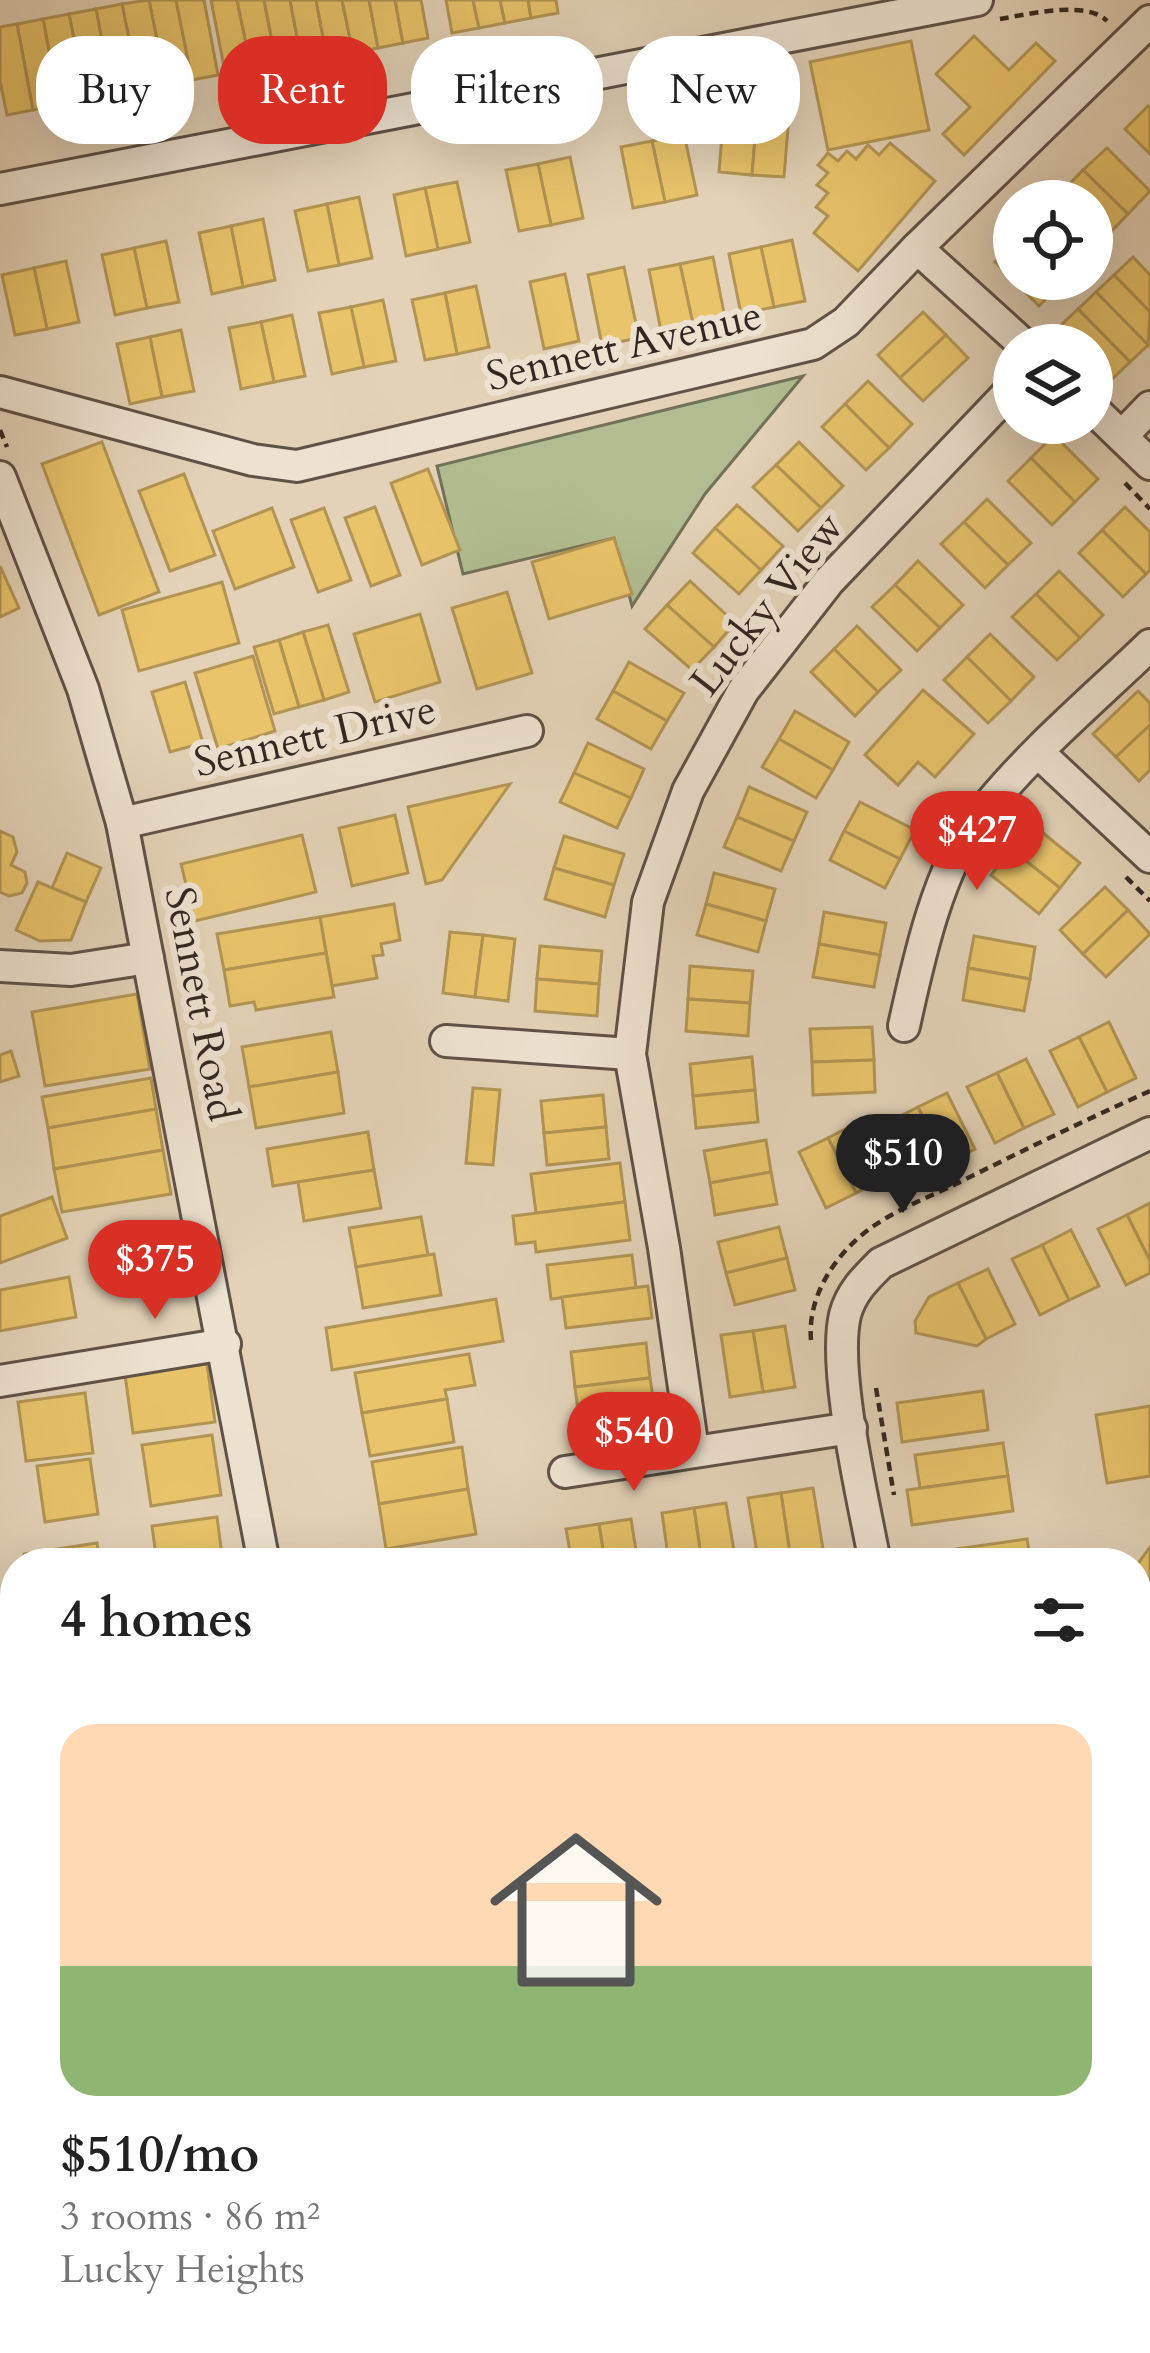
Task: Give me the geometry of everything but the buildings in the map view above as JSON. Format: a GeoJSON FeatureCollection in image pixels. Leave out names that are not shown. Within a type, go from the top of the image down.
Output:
{"type":"FeatureCollection","features":[{"type":"Feature","properties":{"kind":"street"},"geometry":{"type":"LineString","coordinates":[[0,189],[977,0]]}},
{"type":"Feature","properties":{"kind":"street","name":"Sennett Avenue"},"geometry":{"type":"LineString","coordinates":[[0,392],[254,460],[297,466],[813,344],[846,322],[1150,21]]}},
{"type":"Feature","properties":{"kind":"street"},"geometry":{"type":"LineString","coordinates":[[916,248],[1001,324]]}},
{"type":"Feature","properties":{"kind":"street"},"geometry":{"type":"LineString","coordinates":[[1122,436],[1150,407]]}},
{"type":"Feature","properties":{"kind":"street","name":"Lucky View"},"geometry":{"type":"LineString","coordinates":[[693,1450],[630,1054],[648,902],[688,791],[743,692],[829,581],[993,409]]}},
{"type":"Feature","properties":{"kind":"street"},"geometry":{"type":"LineString","coordinates":[[1113,428],[1150,464]]}},
{"type":"Feature","properties":{"kind":"street","name":"Sennett Road"},"geometry":{"type":"LineString","coordinates":[[0,477],[83,689],[122,824],[261,1548]]}},
{"type":"Feature","properties":{"kind":"street"},"geometry":{"type":"LineString","coordinates":[[904,1026],[923,939],[976,819],[1150,645]]}},
{"type":"Feature","properties":{"kind":"street","name":"Sennett Drive"},"geometry":{"type":"LineString","coordinates":[[122,824],[527,731]]}},
{"type":"Feature","properties":{"kind":"street"},"geometry":{"type":"LineString","coordinates":[[1040,754],[1150,857]]}},
{"type":"Feature","properties":{"kind":"street"},"geometry":{"type":"LineString","coordinates":[[0,966],[71,970],[148,958]]}},
{"type":"Feature","properties":{"kind":"street"},"geometry":{"type":"LineString","coordinates":[[446,1041],[630,1054]]}},
{"type":"Feature","properties":{"kind":"street"},"geometry":{"type":"LineString","coordinates":[[872,1548],[851,1428],[844,1328],[856,1287],[881,1263],[1150,1133]]}},
{"type":"Feature","properties":{"kind":"street"},"geometry":{"type":"LineString","coordinates":[[0,1381],[225,1345]]}},
{"type":"Feature","properties":{"kind":"street"},"geometry":{"type":"LineString","coordinates":[[565,1472],[851,1428]]}},
{"type":"Feature","properties":{"kind":"path"},"geometry":{"type":"LineString","coordinates":[[1112,863],[1150,901]]}},
{"type":"Feature","properties":{"kind":"path"},"geometry":{"type":"LineString","coordinates":[[876,1386],[894,1496]]}},
{"type":"Feature","properties":{"kind":"green space"},"geometry":{"type":"Polygon","coordinates":[[[803,376],[705,494],[632,606],[614,538],[463,574],[437,466],[803,376]]]}}]}
